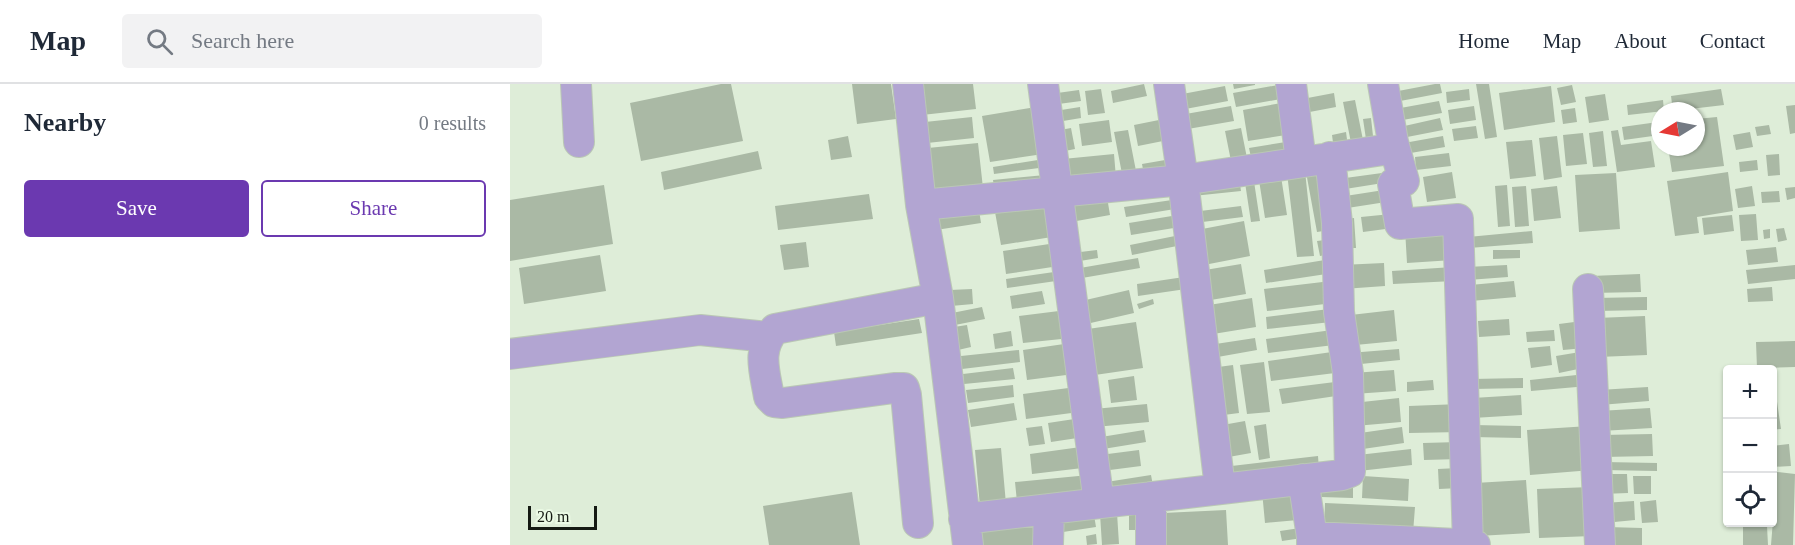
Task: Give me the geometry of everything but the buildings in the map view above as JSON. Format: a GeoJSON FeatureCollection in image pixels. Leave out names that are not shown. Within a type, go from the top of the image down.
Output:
{"type":"FeatureCollection","features":[{"type":"Feature","properties":{"kind":"street"},"geometry":{"type":"LineString","coordinates":[[576,84],[579,142]]}},
{"type":"Feature","properties":{"kind":"street"},"geometry":{"type":"LineString","coordinates":[[908,84],[921,205],[938,298],[966,532],[1049,509],[1350,472],[1348,373],[1339,312],[1337,223],[1291,84]]}},
{"type":"Feature","properties":{"kind":"street"},"geometry":{"type":"LineString","coordinates":[[1042,84],[1100,503]]}},
{"type":"Feature","properties":{"kind":"street"},"geometry":{"type":"LineString","coordinates":[[1169,84],[1183,180],[1220,488]]}},
{"type":"Feature","properties":{"kind":"street"},"geometry":{"type":"LineString","coordinates":[[1303,479],[1312,541],[1468,545],[1458,219],[1400,224],[1393,184],[1404,181],[1392,142],[1383,84]]}},
{"type":"Feature","properties":{"kind":"street"},"geometry":{"type":"LineString","coordinates":[[921,205],[1183,180],[1390,149],[1392,142]]}},
{"type":"Feature","properties":{"kind":"street"},"geometry":{"type":"LineString","coordinates":[[1588,289],[1600,545]]}},
{"type":"Feature","properties":{"kind":"street"},"geometry":{"type":"LineString","coordinates":[[918,523],[904,388],[783,403],[774,402],[769,397],[763,353],[768,337],[775,328],[938,298]]}},
{"type":"Feature","properties":{"kind":"street"},"geometry":{"type":"LineString","coordinates":[[510,354],[700,330],[768,337]]}},
{"type":"Feature","properties":{"kind":"street"},"geometry":{"type":"LineString","coordinates":[[1151,497],[1151,545]]}},
{"type":"Feature","properties":{"kind":"street"},"geometry":{"type":"LineString","coordinates":[[1048,545],[1049,509]]}}]}
